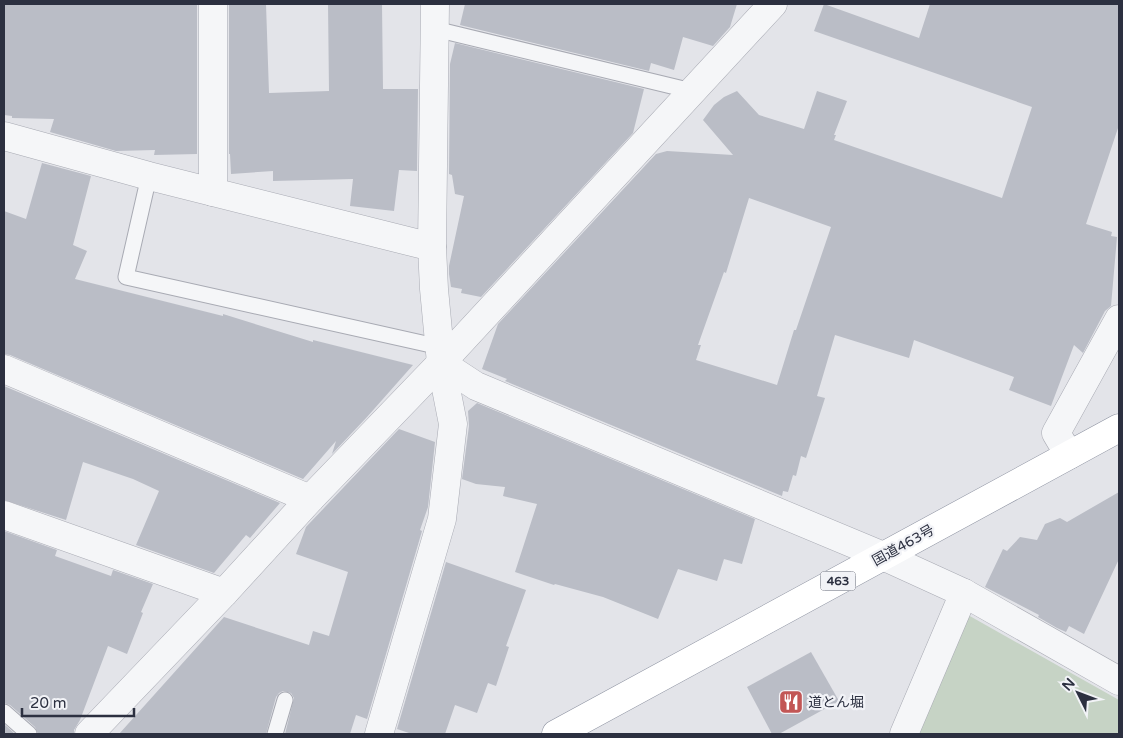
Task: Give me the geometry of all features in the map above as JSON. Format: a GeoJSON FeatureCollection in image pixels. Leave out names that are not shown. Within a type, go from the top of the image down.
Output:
{"type":"FeatureCollection","features":[{"type":"Feature","properties":{"kind":"highway","name":"国道463号"},"geometry":{"type":"LineString","coordinates":[[556,734],[1119,428]]}},
{"type":"Feature","properties":{"kind":"street"},"geometry":{"type":"LineString","coordinates":[[212,4],[214,192]]}},
{"type":"Feature","properties":{"kind":"street"},"geometry":{"type":"LineString","coordinates":[[89,734],[224,594],[440,355],[773,4]]}},
{"type":"Feature","properties":{"kind":"street"},"geometry":{"type":"LineString","coordinates":[[378,734],[442,519],[453,424],[440,355],[432,247],[435,16]]}},
{"type":"Feature","properties":{"kind":"street"},"geometry":{"type":"LineString","coordinates":[[4,136],[148,176],[432,247]]}},
{"type":"Feature","properties":{"kind":"street"},"geometry":{"type":"LineString","coordinates":[[1069,455],[1056,432],[1119,319]]}},
{"type":"Feature","properties":{"kind":"street"},"geometry":{"type":"LineString","coordinates":[[440,355],[476,386],[883,556],[964,593],[1119,681]]}},
{"type":"Feature","properties":{"kind":"street"},"geometry":{"type":"LineString","coordinates":[[4,369],[310,499]]}},
{"type":"Feature","properties":{"kind":"street"},"geometry":{"type":"LineString","coordinates":[[4,515],[224,594]]}},
{"type":"Feature","properties":{"kind":"street"},"geometry":{"type":"LineString","coordinates":[[904,734],[964,593]]}},
{"type":"Feature","properties":{"kind":"lane"},"geometry":{"type":"LineString","coordinates":[[435,16],[692,91]]}},
{"type":"Feature","properties":{"kind":"lane"},"geometry":{"type":"LineString","coordinates":[[148,176],[126,277],[440,355]]}},
{"type":"Feature","properties":{"kind":"lane"},"geometry":{"type":"LineString","coordinates":[[275,734],[286,700]]}},
{"type":"Feature","properties":{"kind":"lane"},"geometry":{"type":"LineString","coordinates":[[4,712],[29,734]]}},
{"type":"Feature","properties":{"kind":"green space"},"geometry":{"type":"Polygon","coordinates":[[[968,615],[1119,700],[1119,734],[918,734],[968,615]]]}},
{"type":"Feature","properties":{"kind":"building"},"geometry":{"type":"Polygon","coordinates":[[[4,4],[197,4],[197,154],[154,155],[155,150],[116,151],[50,132],[54,119],[12,118],[12,116],[4,115],[4,4]]]}},
{"type":"Feature","properties":{"kind":"building"},"geometry":{"type":"Polygon","coordinates":[[[229,4],[266,4],[269,93],[329,91],[328,4],[382,4],[383,89],[418,89],[417,171],[399,170],[394,211],[350,206],[353,179],[273,181],[273,171],[231,174],[229,154],[229,4]]]}},
{"type":"Feature","properties":{"kind":"building"},"geometry":{"type":"Polygon","coordinates":[[[465,4],[737,4],[730,27],[713,46],[683,37],[674,70],[651,63],[649,71],[460,25],[465,4]]]}},
{"type":"Feature","properties":{"kind":"building"},"geometry":{"type":"Polygon","coordinates":[[[824,4],[919,38],[930,4],[1119,4],[1119,125],[1086,224],[1112,232],[1111,236],[1117,237],[1111,306],[1105,311],[1083,353],[1074,345],[1051,406],[1009,390],[1014,377],[914,340],[909,358],[835,335],[817,396],[825,398],[806,458],[801,456],[796,476],[793,475],[788,492],[783,491],[782,496],[505,381],[507,379],[482,369],[498,324],[656,154],[667,151],[733,155],[703,120],[714,105],[724,97],[737,91],[759,115],[804,129],[817,91],[847,101],[834,135],[836,135],[834,140],[1002,198],[1032,107],[814,31],[824,4]],[[749,198],[726,273],[724,272],[698,345],[701,345],[696,360],[777,385],[794,330],[796,330],[831,227],[749,198]]]}},
{"type":"Feature","properties":{"kind":"building"},"geometry":{"type":"Polygon","coordinates":[[[455,43],[644,89],[633,133],[481,297],[461,293],[462,289],[451,287],[449,274],[449,266],[464,196],[455,194],[452,175],[449,174],[450,64],[455,43]]]}},
{"type":"Feature","properties":{"kind":"building"},"geometry":{"type":"Polygon","coordinates":[[[42,163],[91,176],[73,245],[87,251],[75,279],[223,316],[223,314],[313,342],[313,340],[413,365],[332,454],[336,441],[303,479],[4,354],[4,211],[26,219],[42,163]]]}},
{"type":"Feature","properties":{"kind":"building"},"geometry":{"type":"Polygon","coordinates":[[[4,386],[280,503],[250,538],[246,535],[214,573],[136,545],[159,491],[133,479],[83,462],[66,520],[4,500],[4,386]]]}},
{"type":"Feature","properties":{"kind":"building"},"geometry":{"type":"Polygon","coordinates":[[[477,403],[755,519],[742,564],[724,559],[717,581],[678,569],[658,619],[603,597],[554,585],[515,572],[537,504],[503,496],[505,487],[476,484],[462,479],[469,426],[468,411],[477,403]]]}},
{"type":"Feature","properties":{"kind":"building"},"geometry":{"type":"Polygon","coordinates":[[[399,429],[435,442],[428,507],[367,719],[356,715],[350,734],[285,734],[294,698],[291,693],[283,691],[276,697],[266,734],[119,734],[224,617],[309,645],[313,631],[329,636],[348,572],[296,554],[306,527],[399,429]]]}},
{"type":"Feature","properties":{"kind":"building"},"geometry":{"type":"Polygon","coordinates":[[[1119,492],[1119,559],[1084,634],[1069,626],[1066,632],[1057,628],[1038,617],[1039,615],[985,587],[1003,549],[1007,551],[1020,537],[1037,540],[1045,524],[1060,518],[1067,522],[1119,492]]]}},
{"type":"Feature","properties":{"kind":"building"},"geometry":{"type":"Polygon","coordinates":[[[4,531],[57,550],[55,556],[111,576],[113,570],[153,584],[127,654],[108,646],[74,734],[38,734],[35,727],[10,705],[4,703],[4,531]]]}},
{"type":"Feature","properties":{"kind":"building"},"geometry":{"type":"Polygon","coordinates":[[[446,562],[526,590],[506,646],[509,647],[496,686],[488,683],[477,713],[455,705],[445,734],[412,734],[397,729],[446,562]]]}},
{"type":"Feature","properties":{"kind":"building"},"geometry":{"type":"Polygon","coordinates":[[[811,652],[839,701],[779,734],[772,734],[747,687],[811,652]]]}},
{"type":"Feature","properties":{"kind":"building"},"geometry":{"type":"Polygon","coordinates":[[[4,724],[15,734],[4,734],[4,724]]]}},
{"type":"Feature","properties":{"kind":"place","name":"道とん堀"},"geometry":{"type":"Point","coordinates":[791,702]}}]}
